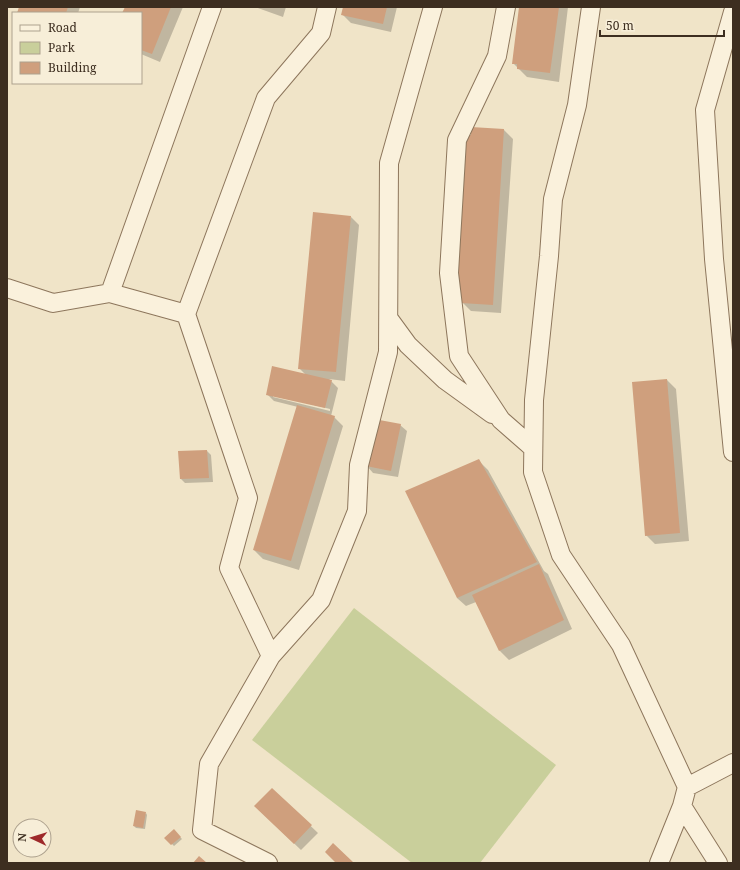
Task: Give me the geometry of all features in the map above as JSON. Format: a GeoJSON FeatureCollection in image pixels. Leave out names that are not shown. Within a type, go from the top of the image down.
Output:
{"type":"FeatureCollection","features":[{"type":"Feature","properties":{"kind":"street"},"geometry":{"type":"LineString","coordinates":[[110,293],[212,7]]}},
{"type":"Feature","properties":{"kind":"street"},"geometry":{"type":"LineString","coordinates":[[270,656],[229,568],[248,498],[186,314],[266,98],[321,33],[327,7]]}},
{"type":"Feature","properties":{"kind":"street"},"geometry":{"type":"LineString","coordinates":[[268,863],[202,830],[209,764],[270,656],[321,600],[357,511],[359,465],[388,352],[389,163],[433,7]]}},
{"type":"Feature","properties":{"kind":"street"},"geometry":{"type":"LineString","coordinates":[[501,420],[459,356],[449,273],[457,140],[497,56],[506,7]]}},
{"type":"Feature","properties":{"kind":"street"},"geometry":{"type":"LineString","coordinates":[[591,7],[577,105],[553,198],[549,256],[534,400],[533,472],[561,555],[620,645],[688,787],[659,863]]}},
{"type":"Feature","properties":{"kind":"street"},"geometry":{"type":"LineString","coordinates":[[733,12],[705,110],[714,259],[733,452]]}},
{"type":"Feature","properties":{"kind":"street"},"geometry":{"type":"LineString","coordinates":[[7,288],[53,302],[110,293],[186,314]]}},
{"type":"Feature","properties":{"kind":"street"},"geometry":{"type":"LineString","coordinates":[[388,319],[408,345],[445,380],[501,420],[533,448]]}},
{"type":"Feature","properties":{"kind":"street"},"geometry":{"type":"LineString","coordinates":[[688,787],[733,763]]}},
{"type":"Feature","properties":{"kind":"street"},"geometry":{"type":"LineString","coordinates":[[682,806],[718,863]]}},
{"type":"Feature","properties":{"kind":"green space"},"geometry":{"type":"Polygon","coordinates":[[[354,608],[556,765],[480,863],[412,863],[252,740],[354,608]]]}},
{"type":"Feature","properties":{"kind":"building"},"geometry":{"type":"Polygon","coordinates":[[[19,7],[68,7],[66,12],[17,12],[19,7]]]}},
{"type":"Feature","properties":{"kind":"building"},"geometry":{"type":"Polygon","coordinates":[[[125,7],[171,7],[152,54],[142,50],[142,12],[122,12],[125,7]]]}},
{"type":"Feature","properties":{"kind":"building"},"geometry":{"type":"Polygon","coordinates":[[[343,7],[387,7],[383,24],[341,15],[343,7]]]}},
{"type":"Feature","properties":{"kind":"building"},"geometry":{"type":"Polygon","coordinates":[[[519,7],[559,7],[550,73],[517,69],[517,64],[512,64],[519,7]]]}},
{"type":"Feature","properties":{"kind":"building"},"geometry":{"type":"Polygon","coordinates":[[[471,127],[504,129],[493,305],[461,303],[461,293],[454,292],[464,134],[471,135],[471,127]]]}},
{"type":"Feature","properties":{"kind":"building"},"geometry":{"type":"Polygon","coordinates":[[[313,212],[351,216],[336,372],[298,369],[313,212]]]}},
{"type":"Feature","properties":{"kind":"building"},"geometry":{"type":"Polygon","coordinates":[[[272,366],[332,380],[325,408],[266,395],[272,366]]]}},
{"type":"Feature","properties":{"kind":"building"},"geometry":{"type":"Polygon","coordinates":[[[667,379],[680,533],[645,536],[632,382],[667,379]]]}},
{"type":"Feature","properties":{"kind":"building"},"geometry":{"type":"Polygon","coordinates":[[[297,405],[335,416],[291,561],[253,550],[297,405]]]}},
{"type":"Feature","properties":{"kind":"building"},"geometry":{"type":"Polygon","coordinates":[[[374,419],[401,424],[391,471],[366,466],[374,419]]]}},
{"type":"Feature","properties":{"kind":"building"},"geometry":{"type":"Polygon","coordinates":[[[207,450],[209,478],[180,479],[178,451],[207,450]]]}},
{"type":"Feature","properties":{"kind":"building"},"geometry":{"type":"Polygon","coordinates":[[[479,459],[537,562],[457,598],[405,491],[479,459]]]}},
{"type":"Feature","properties":{"kind":"building"},"geometry":{"type":"Polygon","coordinates":[[[539,564],[564,620],[499,651],[472,595],[539,564]]]}},
{"type":"Feature","properties":{"kind":"building"},"geometry":{"type":"Polygon","coordinates":[[[272,788],[312,825],[294,844],[254,806],[272,788]]]}},
{"type":"Feature","properties":{"kind":"building"},"geometry":{"type":"Polygon","coordinates":[[[136,810],[146,812],[143,828],[133,826],[136,810]]]}},
{"type":"Feature","properties":{"kind":"building"},"geometry":{"type":"Polygon","coordinates":[[[174,829],[181,837],[171,845],[164,838],[174,829]]]}},
{"type":"Feature","properties":{"kind":"building"},"geometry":{"type":"Polygon","coordinates":[[[333,843],[353,862],[352,863],[336,863],[325,852],[333,843]]]}},
{"type":"Feature","properties":{"kind":"building"},"geometry":{"type":"Polygon","coordinates":[[[199,856],[207,863],[193,863],[199,856]]]}}]}
